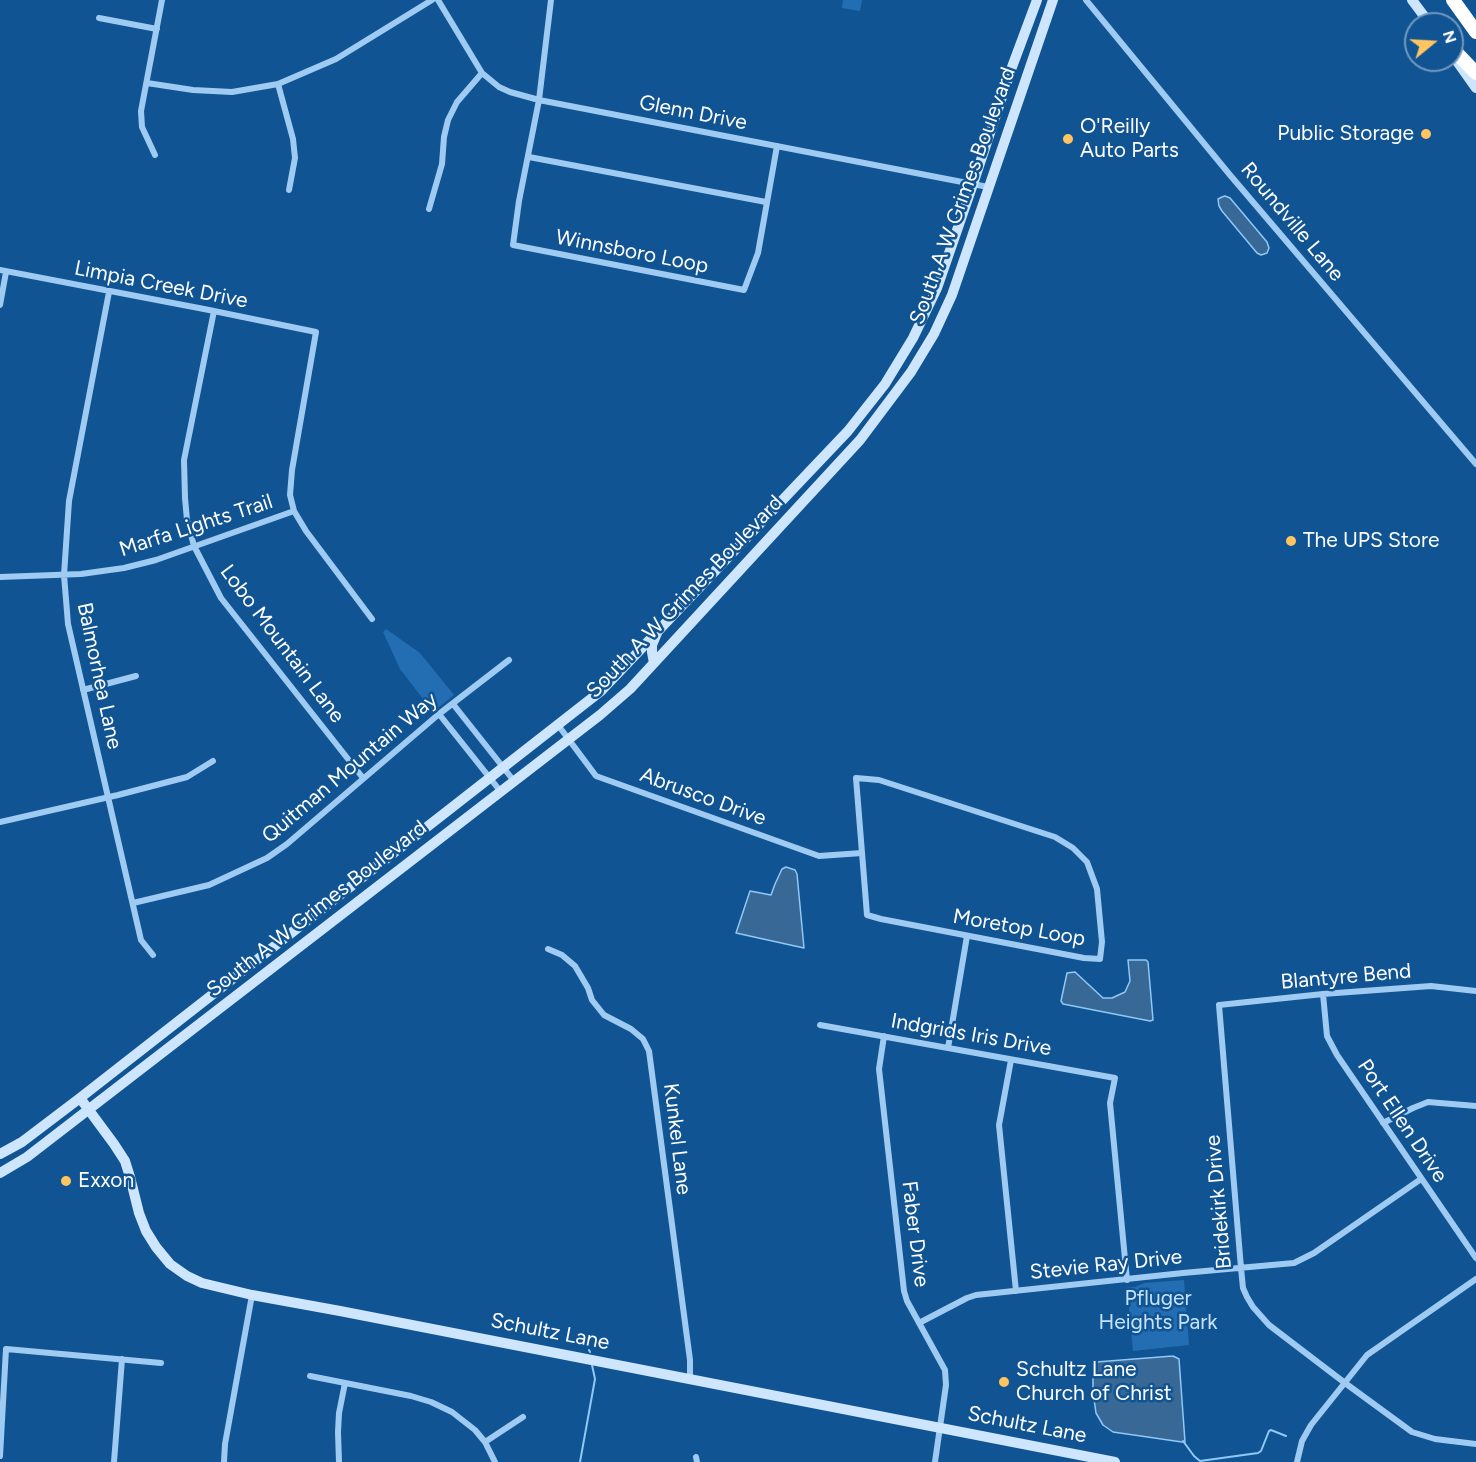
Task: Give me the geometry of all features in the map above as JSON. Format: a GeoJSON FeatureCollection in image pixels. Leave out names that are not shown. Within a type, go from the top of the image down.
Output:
{"type":"FeatureCollection","features":[{"type":"Feature","properties":{"kind":"highway"},"geometry":{"type":"LineString","coordinates":[[1453,0],[1476,32]]}},
{"type":"Feature","properties":{"kind":"highway"},"geometry":{"type":"LineString","coordinates":[[1464,60],[1476,73]]}},
{"type":"Feature","properties":{"kind":"main road","name":"South A W Grimes Boulevard"},"geometry":{"type":"LineString","coordinates":[[0,1154],[22,1142],[80,1098],[601,691],[848,431],[885,384],[913,338],[937,288],[1037,0]]}},
{"type":"Feature","properties":{"kind":"main road","name":"South A W Grimes Boulevard"},"geometry":{"type":"LineString","coordinates":[[0,1173],[27,1157],[89,1110],[600,715],[630,689],[861,440],[911,372],[934,334],[951,296],[1053,0]]}},
{"type":"Feature","properties":{"kind":"main road"},"geometry":{"type":"LineString","coordinates":[[1464,71],[1476,88]]}},
{"type":"Feature","properties":{"kind":"main road"},"geometry":{"type":"LineString","coordinates":[[885,384],[897,392]]}},
{"type":"Feature","properties":{"kind":"main road"},"geometry":{"type":"LineString","coordinates":[[808,471],[821,483]]}},
{"type":"Feature","properties":{"kind":"main road"},"geometry":{"type":"LineString","coordinates":[[654,663],[652,645],[658,630]]}},
{"type":"Feature","properties":{"kind":"main road"},"geometry":{"type":"LineString","coordinates":[[393,854],[403,867]]}},
{"type":"Feature","properties":{"kind":"main road"},"geometry":{"type":"LineString","coordinates":[[288,936],[298,948]]}},
{"type":"Feature","properties":{"kind":"main road"},"geometry":{"type":"LineString","coordinates":[[205,1000],[215,1012]]}},
{"type":"Feature","properties":{"kind":"main road","name":"Schultz Lane"},"geometry":{"type":"LineString","coordinates":[[80,1098],[124,1161],[139,1213],[156,1247],[170,1264],[201,1283],[252,1295],[1115,1462]]}},
{"type":"Feature","properties":{"kind":"street"},"geometry":{"type":"LineString","coordinates":[[154,155],[142,128],[141,111],[162,0]]}},
{"type":"Feature","properties":{"kind":"street"},"geometry":{"type":"LineString","coordinates":[[147,83],[193,90],[232,92],[279,84],[336,59],[432,0]]}},
{"type":"Feature","properties":{"kind":"street","name":"Glenn Drive"},"geometry":{"type":"LineString","coordinates":[[438,0],[482,73],[499,87],[510,92],[539,100],[988,187]]}},
{"type":"Feature","properties":{"kind":"street","name":"Winnsboro Loop"},"geometry":{"type":"LineString","coordinates":[[551,0],[539,100],[519,201],[513,245],[744,290],[758,253],[777,146]]}},
{"type":"Feature","properties":{"kind":"street","name":"Roundville Lane"},"geometry":{"type":"LineString","coordinates":[[1086,0],[1230,175],[1476,464]]}},
{"type":"Feature","properties":{"kind":"street"},"geometry":{"type":"LineString","coordinates":[[99,18],[157,29]]}},
{"type":"Feature","properties":{"kind":"street"},"geometry":{"type":"LineString","coordinates":[[429,209],[442,164],[447,120],[457,102],[482,73]]}},
{"type":"Feature","properties":{"kind":"street"},"geometry":{"type":"LineString","coordinates":[[279,84],[293,138],[295,158],[289,190]]}},
{"type":"Feature","properties":{"kind":"street"},"geometry":{"type":"LineString","coordinates":[[529,157],[766,202]]}},
{"type":"Feature","properties":{"kind":"street"},"geometry":{"type":"LineString","coordinates":[[0,305],[3,271]]}},
{"type":"Feature","properties":{"kind":"street","name":"Limpia Creek Drive"},"geometry":{"type":"LineString","coordinates":[[3,271],[316,333],[292,470],[290,495],[294,511]]}},
{"type":"Feature","properties":{"kind":"street","name":"Balmorhea Lane"},"geometry":{"type":"LineString","coordinates":[[109,292],[69,501],[64,575],[68,624],[141,940],[153,955]]}},
{"type":"Feature","properties":{"kind":"street","name":"Lobo Mountain Lane"},"geometry":{"type":"LineString","coordinates":[[214,311],[184,460],[184,498],[194,546],[221,598],[363,778]]}},
{"type":"Feature","properties":{"kind":"street"},"geometry":{"type":"LineString","coordinates":[[294,511],[312,540],[372,619]]}},
{"type":"Feature","properties":{"kind":"street","name":"Marfa Lights Trail"},"geometry":{"type":"LineString","coordinates":[[0,577],[81,574],[124,568],[156,560],[294,511]]}},
{"type":"Feature","properties":{"kind":"street","name":"Quitman Mountain Way"},"geometry":{"type":"LineString","coordinates":[[133,903],[209,885],[267,858],[440,714],[509,660]]}},
{"type":"Feature","properties":{"kind":"street"},"geometry":{"type":"LineString","coordinates":[[83,690],[136,676]]}},
{"type":"Feature","properties":{"kind":"street"},"geometry":{"type":"LineString","coordinates":[[453,704],[514,781]]}},
{"type":"Feature","properties":{"kind":"street"},"geometry":{"type":"LineString","coordinates":[[440,714],[501,792]]}},
{"type":"Feature","properties":{"kind":"street","name":"Abrusco Drive"},"geometry":{"type":"LineString","coordinates":[[558,724],[596,776],[819,856],[862,853]]}},
{"type":"Feature","properties":{"kind":"street"},"geometry":{"type":"LineString","coordinates":[[0,822],[188,777],[213,761]]}},
{"type":"Feature","properties":{"kind":"street","name":"Moretop Loop"},"geometry":{"type":"LineString","coordinates":[[856,778],[879,780],[1055,837],[1073,848],[1087,862],[1097,889],[1102,942],[1100,959],[967,936],[867,915],[862,853],[856,778]]}},
{"type":"Feature","properties":{"kind":"street"},"geometry":{"type":"LineString","coordinates":[[948,1048],[967,936]]}},
{"type":"Feature","properties":{"kind":"street","name":"Kunkel Lane"},"geometry":{"type":"LineString","coordinates":[[548,949],[562,955],[575,966],[592,1000],[604,1015],[631,1029],[643,1039],[649,1052],[690,1360],[690,1379]]}},
{"type":"Feature","properties":{"kind":"street","name":"Blantyre Bend"},"geometry":{"type":"LineString","coordinates":[[1219,1005],[1431,986],[1476,991]]}},
{"type":"Feature","properties":{"kind":"street","name":"Port Ellen Drive"},"geometry":{"type":"LineString","coordinates":[[1323,994],[1327,1036],[1336,1055],[1476,1258]]}},
{"type":"Feature","properties":{"kind":"street","name":"Bridekirk Drive"},"geometry":{"type":"LineString","coordinates":[[1219,1005],[1241,1268],[1243,1288],[1247,1297],[1269,1325],[1412,1432],[1435,1439],[1476,1443]]}},
{"type":"Feature","properties":{"kind":"street","name":"Indgrids Iris Drive"},"geometry":{"type":"LineString","coordinates":[[820,1025],[1115,1078],[1110,1103],[1128,1280]]}},
{"type":"Feature","properties":{"kind":"street","name":"Faber Drive"},"geometry":{"type":"LineString","coordinates":[[884,1036],[879,1069],[904,1291],[907,1301],[945,1370],[946,1391],[935,1462]]}},
{"type":"Feature","properties":{"kind":"street"},"geometry":{"type":"LineString","coordinates":[[1011,1060],[999,1125],[1016,1291]]}},
{"type":"Feature","properties":{"kind":"street"},"geometry":{"type":"LineString","coordinates":[[1383,1123],[1428,1102],[1476,1106]]}},
{"type":"Feature","properties":{"kind":"street","name":"Stevie Ray Drive"},"geometry":{"type":"LineString","coordinates":[[919,1323],[976,1295],[1294,1263],[1304,1259],[1421,1179]]}},
{"type":"Feature","properties":{"kind":"street"},"geometry":{"type":"LineString","coordinates":[[1298,1462],[1302,1442],[1311,1425],[1367,1355],[1476,1278]]}},
{"type":"Feature","properties":{"kind":"street"},"geometry":{"type":"LineString","coordinates":[[224,1462],[225,1444],[252,1295]]}},
{"type":"Feature","properties":{"kind":"street"},"geometry":{"type":"LineString","coordinates":[[0,1456],[6,1349],[161,1364]]}},
{"type":"Feature","properties":{"kind":"street"},"geometry":{"type":"LineString","coordinates":[[114,1462],[123,1359]]}},
{"type":"Feature","properties":{"kind":"street"},"geometry":{"type":"LineString","coordinates":[[310,1376],[431,1402],[452,1412],[475,1430],[485,1442],[495,1462]]}},
{"type":"Feature","properties":{"kind":"street"},"geometry":{"type":"LineString","coordinates":[[339,1462],[339,1413],[345,1383]]}},
{"type":"Feature","properties":{"kind":"street"},"geometry":{"type":"LineString","coordinates":[[485,1442],[522,1417]]}},
{"type":"Feature","properties":{"kind":"green space"},"geometry":{"type":"Polygon","coordinates":[[[843,0],[862,0],[860,11],[842,8],[843,0]]]}},
{"type":"Feature","properties":{"kind":"green space"},"geometry":{"type":"Polygon","coordinates":[[[386,629],[420,653],[454,695],[433,712],[400,669],[383,632],[386,629]]]}},
{"type":"Feature","properties":{"kind":"green space","name":"Pfluger Heights Park"},"geometry":{"type":"Polygon","coordinates":[[[1184,1280],[1189,1345],[1133,1351],[1127,1287],[1135,1287],[1144,1283],[1184,1280]]]}},
{"type":"Feature","properties":{"kind":"shaded area"},"geometry":{"type":"Polygon","coordinates":[[[1225,196],[1230,198],[1267,242],[1269,248],[1267,253],[1261,255],[1257,253],[1222,211],[1218,199],[1225,196]]]}},
{"type":"Feature","properties":{"kind":"shaded area"},"geometry":{"type":"Polygon","coordinates":[[[786,867],[795,870],[797,874],[804,948],[736,933],[750,891],[771,895],[782,869],[786,867]]]}},
{"type":"Feature","properties":{"kind":"shaded area"},"geometry":{"type":"Polygon","coordinates":[[[1128,960],[1148,962],[1153,1020],[1063,1004],[1061,1001],[1067,973],[1075,972],[1103,998],[1112,998],[1125,992],[1130,981],[1128,960]]]}},
{"type":"Feature","properties":{"kind":"shaded area"},"geometry":{"type":"Polygon","coordinates":[[[1173,1356],[1179,1359],[1185,1442],[1113,1432],[1103,1425],[1096,1413],[1093,1392],[1093,1370],[1096,1362],[1173,1356]]]}},
{"type":"Feature","properties":{"kind":"waterway"},"geometry":{"type":"LineString","coordinates":[[580,1462],[595,1379],[592,1365]]}},
{"type":"Feature","properties":{"kind":"waterway"},"geometry":{"type":"LineString","coordinates":[[1183,1441],[1200,1461],[1258,1453],[1271,1430],[1286,1436]]}},
{"type":"Feature","properties":{"kind":"place","name":"Public Storage"},"geometry":{"type":"Point","coordinates":[1426,134]}},
{"type":"Feature","properties":{"kind":"place","name":"O'Reilly Auto Parts"},"geometry":{"type":"Point","coordinates":[1068,139]}},
{"type":"Feature","properties":{"kind":"place","name":"The UPS Store"},"geometry":{"type":"Point","coordinates":[1291,541]}},
{"type":"Feature","properties":{"kind":"place","name":"Exxon"},"geometry":{"type":"Point","coordinates":[66,1181]}},
{"type":"Feature","properties":{"kind":"place","name":"Schultz Lane Church of Christ"},"geometry":{"type":"Point","coordinates":[1004,1382]}}]}
